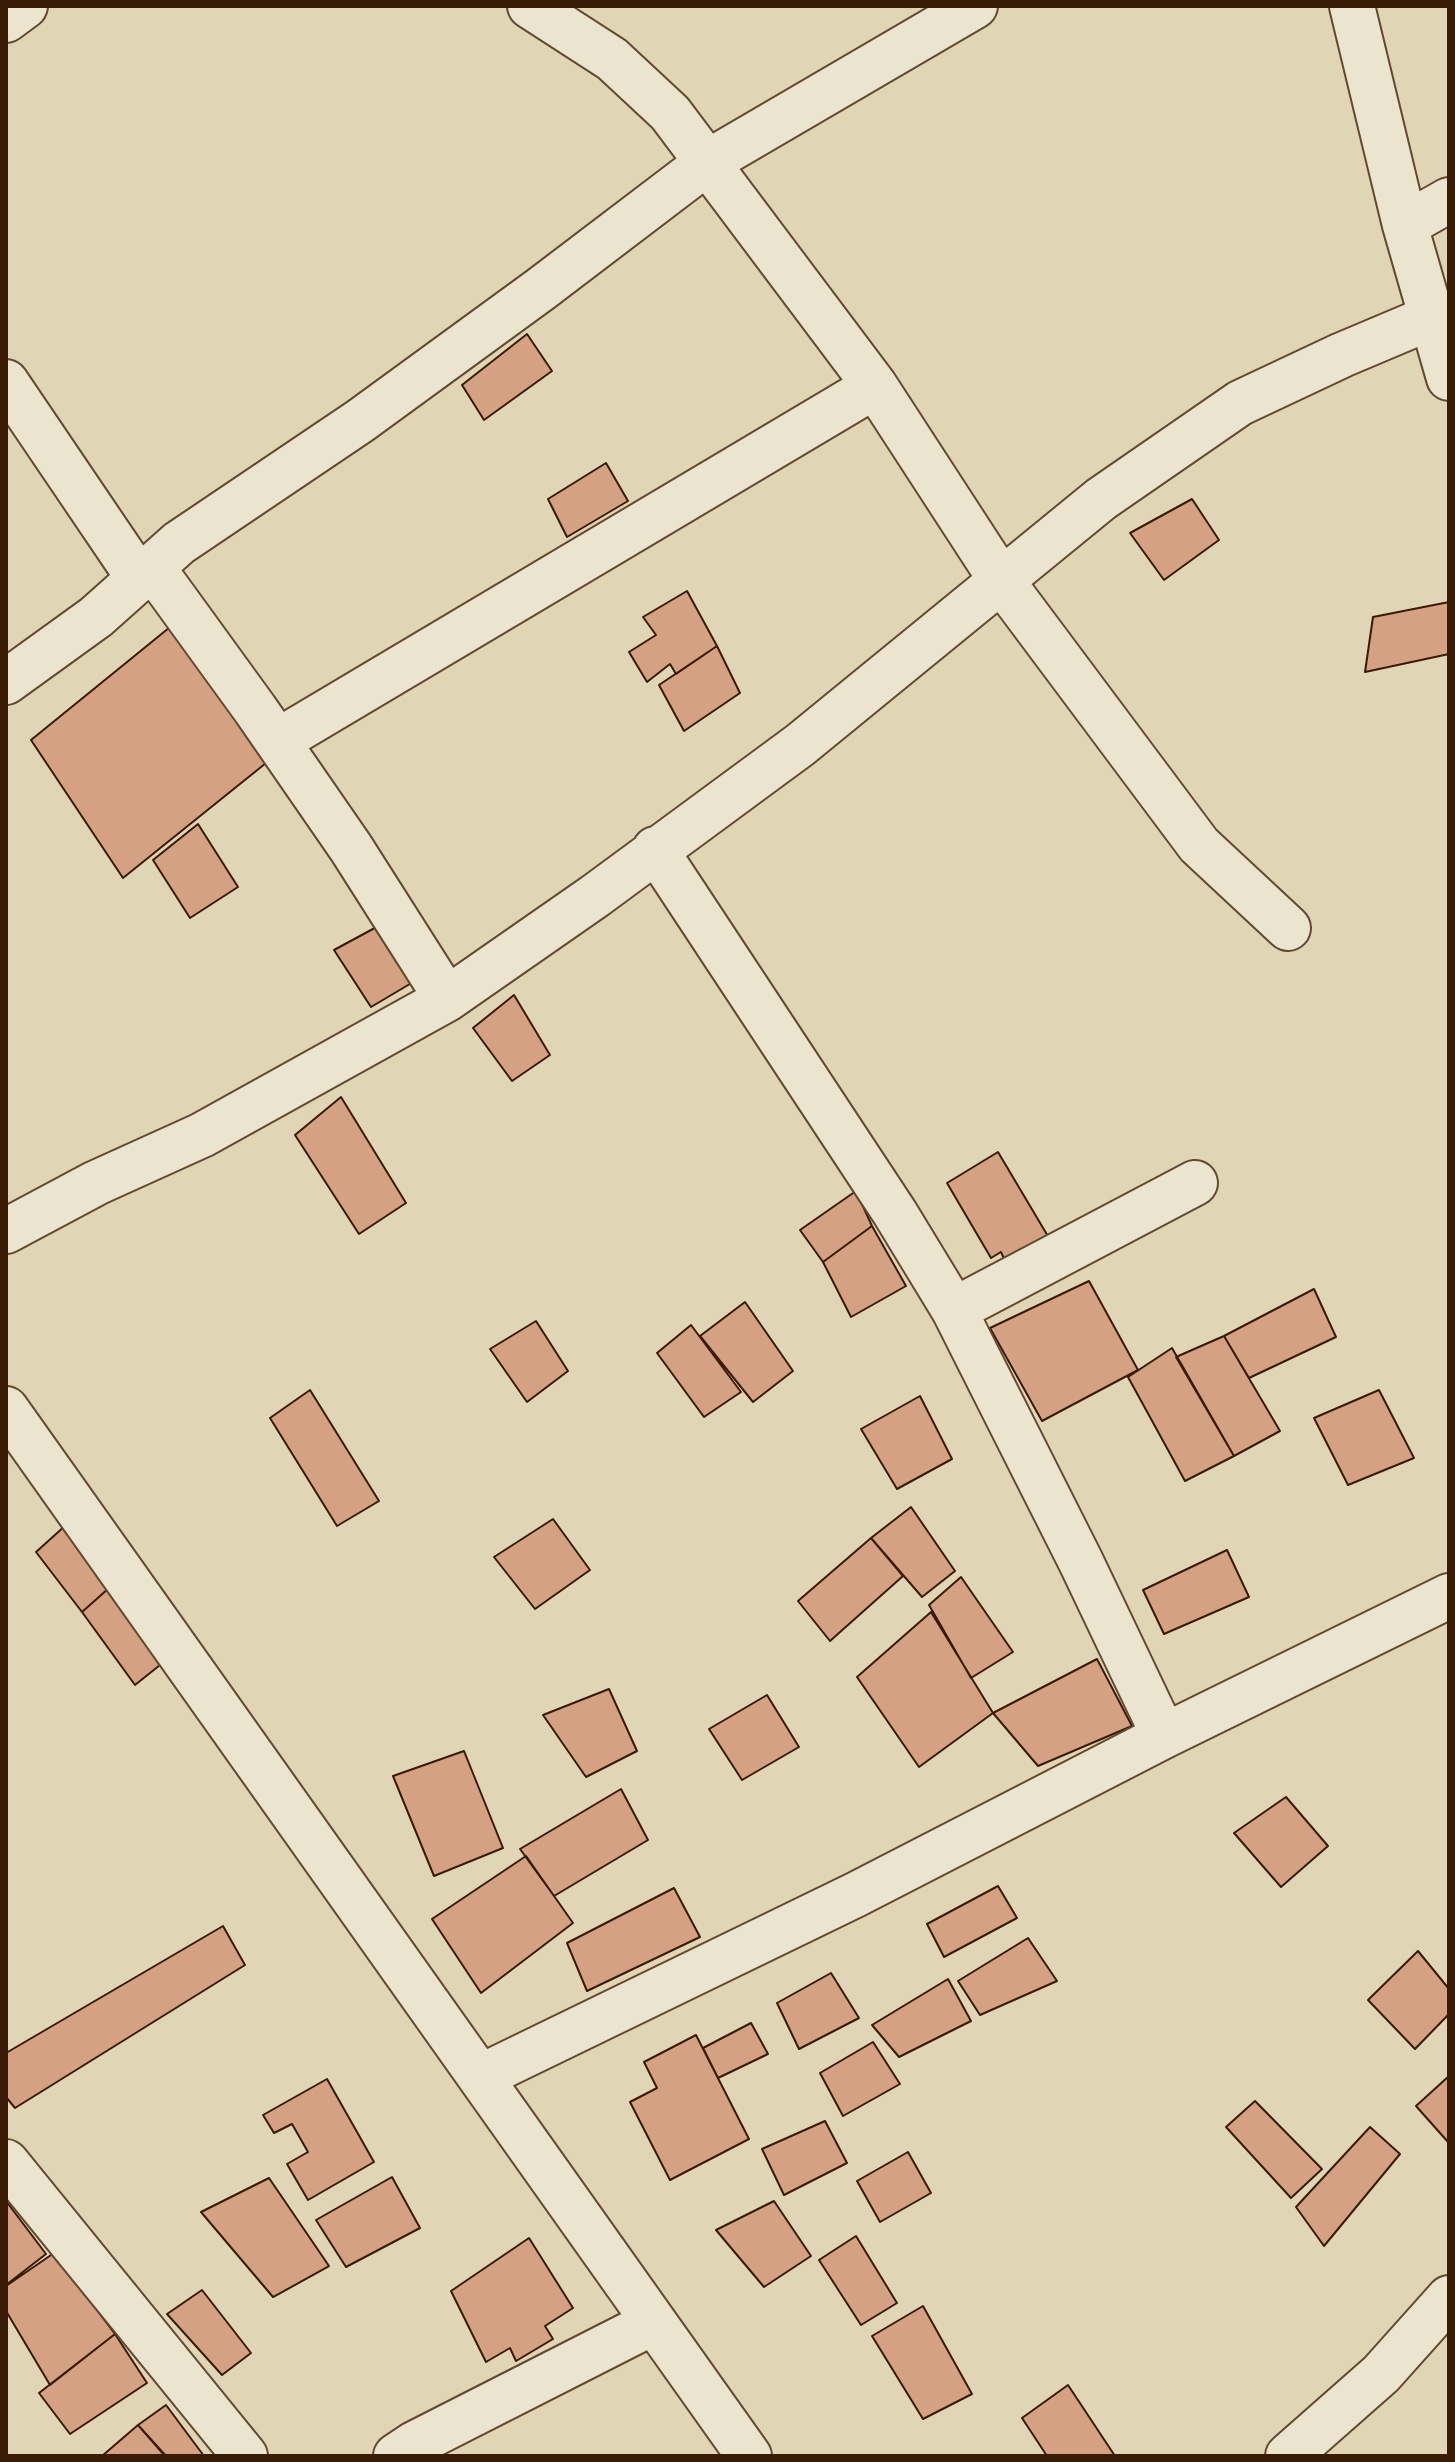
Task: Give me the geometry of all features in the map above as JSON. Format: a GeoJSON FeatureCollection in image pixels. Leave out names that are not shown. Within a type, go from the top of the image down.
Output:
{"type":"FeatureCollection","features":[{"type":"Feature","properties":{"kind":"street"},"geometry":{"type":"LineString","coordinates":[[6,20],[25,6]]}},
{"type":"Feature","properties":{"kind":"street"},"geometry":{"type":"LineString","coordinates":[[530,6],[612,59],[670,113],[875,386],[1001,580],[1199,845],[1288,928]]}},
{"type":"Feature","properties":{"kind":"street"},"geometry":{"type":"LineString","coordinates":[[1352,6],[1405,225],[1449,378]]}},
{"type":"Feature","properties":{"kind":"street"},"geometry":{"type":"LineString","coordinates":[[6,682],[96,617],[179,543],[360,421],[708,162],[967,8]]}},
{"type":"Feature","properties":{"kind":"street"},"geometry":{"type":"LineString","coordinates":[[1405,225],[1449,200]]}},
{"type":"Feature","properties":{"kind":"street"},"geometry":{"type":"LineString","coordinates":[[6,1231],[96,1183],[202,1135],[447,999],[595,896],[800,745],[1101,499],[1240,403],[1432,317]]}},
{"type":"Feature","properties":{"kind":"street"},"geometry":{"type":"LineString","coordinates":[[6,382],[146,574],[278,741],[351,848],[447,999]]}},
{"type":"Feature","properties":{"kind":"street"},"geometry":{"type":"LineString","coordinates":[[278,741],[875,386]]}},
{"type":"Feature","properties":{"kind":"street"},"geometry":{"type":"LineString","coordinates":[[655,849],[895,1213],[954,1310],[1081,1562],[1164,1736]]}},
{"type":"Feature","properties":{"kind":"street"},"geometry":{"type":"LineString","coordinates":[[954,1310],[1195,1183]]}},
{"type":"Feature","properties":{"kind":"street"},"geometry":{"type":"LineString","coordinates":[[6,1409],[749,2456]]}},
{"type":"Feature","properties":{"kind":"street"},"geometry":{"type":"LineString","coordinates":[[480,2077],[855,1895],[1164,1736],[1449,1596]]}},
{"type":"Feature","properties":{"kind":"street"},"geometry":{"type":"LineString","coordinates":[[6,2162],[245,2456]]}},
{"type":"Feature","properties":{"kind":"street"},"geometry":{"type":"LineString","coordinates":[[1288,2456],[1381,2374],[1449,2298]]}},
{"type":"Feature","properties":{"kind":"street"},"geometry":{"type":"LineString","coordinates":[[396,2456],[654,2322]]}},
{"type":"Feature","properties":{"kind":"building"},"geometry":{"type":"Polygon","coordinates":[[[527,334],[552,371],[484,420],[462,385],[527,334]]]}},
{"type":"Feature","properties":{"kind":"building"},"geometry":{"type":"Polygon","coordinates":[[[606,463],[628,501],[567,537],[548,499],[606,463]]]}},
{"type":"Feature","properties":{"kind":"building"},"geometry":{"type":"Polygon","coordinates":[[[1192,499],[1219,540],[1164,580],[1130,533],[1192,499]]]}},
{"type":"Feature","properties":{"kind":"building"},"geometry":{"type":"Polygon","coordinates":[[[687,591],[717,646],[676,674],[670,664],[647,682],[629,652],[656,635],[643,617],[687,591]]]}},
{"type":"Feature","properties":{"kind":"building"},"geometry":{"type":"Polygon","coordinates":[[[1449,602],[1449,654],[1365,672],[1373,617],[1449,602]]]}},
{"type":"Feature","properties":{"kind":"building"},"geometry":{"type":"Polygon","coordinates":[[[175,623],[271,759],[123,878],[31,740],[175,623]]]}},
{"type":"Feature","properties":{"kind":"building"},"geometry":{"type":"Polygon","coordinates":[[[717,646],[740,693],[684,731],[659,685],[717,646]]]}},
{"type":"Feature","properties":{"kind":"building"},"geometry":{"type":"Polygon","coordinates":[[[198,824],[238,887],[190,918],[153,860],[198,824]]]}},
{"type":"Feature","properties":{"kind":"building"},"geometry":{"type":"Polygon","coordinates":[[[384,923],[420,978],[371,1007],[334,950],[384,923]]]}},
{"type":"Feature","properties":{"kind":"building"},"geometry":{"type":"Polygon","coordinates":[[[514,995],[550,1055],[512,1081],[473,1028],[514,995]]]}},
{"type":"Feature","properties":{"kind":"building"},"geometry":{"type":"Polygon","coordinates":[[[341,1097],[406,1203],[359,1234],[295,1135],[341,1097]]]}},
{"type":"Feature","properties":{"kind":"building"},"geometry":{"type":"Polygon","coordinates":[[[998,1152],[1052,1243],[1009,1270],[1001,1252],[991,1258],[947,1183],[998,1152]]]}},
{"type":"Feature","properties":{"kind":"building"},"geometry":{"type":"Polygon","coordinates":[[[856,1191],[872,1226],[823,1262],[800,1230],[856,1191]]]}},
{"type":"Feature","properties":{"kind":"building"},"geometry":{"type":"Polygon","coordinates":[[[872,1226],[906,1286],[851,1317],[823,1262],[872,1226]]]}},
{"type":"Feature","properties":{"kind":"building"},"geometry":{"type":"Polygon","coordinates":[[[1089,1281],[1138,1370],[1042,1421],[990,1328],[1089,1281]]]}},
{"type":"Feature","properties":{"kind":"building"},"geometry":{"type":"Polygon","coordinates":[[[1314,1289],[1336,1337],[1249,1378],[1224,1336],[1314,1289]]]}},
{"type":"Feature","properties":{"kind":"building"},"geometry":{"type":"Polygon","coordinates":[[[745,1302],[793,1371],[753,1402],[700,1336],[745,1302]]]}},
{"type":"Feature","properties":{"kind":"building"},"geometry":{"type":"Polygon","coordinates":[[[536,1321],[568,1371],[527,1402],[490,1349],[536,1321]]]}},
{"type":"Feature","properties":{"kind":"building"},"geometry":{"type":"Polygon","coordinates":[[[691,1325],[741,1392],[704,1417],[657,1353],[691,1325]]]}},
{"type":"Feature","properties":{"kind":"building"},"geometry":{"type":"Polygon","coordinates":[[[1224,1336],[1280,1431],[1234,1456],[1176,1357],[1224,1336]]]}},
{"type":"Feature","properties":{"kind":"building"},"geometry":{"type":"Polygon","coordinates":[[[1172,1348],[1234,1456],[1185,1481],[1128,1377],[1172,1348]]]}},
{"type":"Feature","properties":{"kind":"building"},"geometry":{"type":"Polygon","coordinates":[[[310,1390],[379,1501],[337,1526],[270,1418],[310,1390]]]}},
{"type":"Feature","properties":{"kind":"building"},"geometry":{"type":"Polygon","coordinates":[[[1379,1390],[1414,1458],[1348,1485],[1314,1418],[1379,1390]]]}},
{"type":"Feature","properties":{"kind":"building"},"geometry":{"type":"Polygon","coordinates":[[[920,1396],[952,1459],[897,1489],[861,1429],[920,1396]]]}},
{"type":"Feature","properties":{"kind":"building"},"geometry":{"type":"Polygon","coordinates":[[[911,1507],[955,1571],[922,1597],[871,1538],[911,1507]]]}},
{"type":"Feature","properties":{"kind":"building"},"geometry":{"type":"Polygon","coordinates":[[[553,1519],[590,1570],[535,1609],[494,1557],[553,1519]]]}},
{"type":"Feature","properties":{"kind":"building"},"geometry":{"type":"Polygon","coordinates":[[[66,1525],[109,1588],[82,1612],[36,1552],[66,1525]]]}},
{"type":"Feature","properties":{"kind":"building"},"geometry":{"type":"Polygon","coordinates":[[[871,1538],[903,1576],[830,1641],[798,1601],[871,1538]]]}},
{"type":"Feature","properties":{"kind":"building"},"geometry":{"type":"Polygon","coordinates":[[[1227,1550],[1249,1597],[1164,1634],[1143,1590],[1227,1550]]]}},
{"type":"Feature","properties":{"kind":"building"},"geometry":{"type":"Polygon","coordinates":[[[961,1577],[1013,1652],[971,1678],[929,1605],[961,1577]]]}},
{"type":"Feature","properties":{"kind":"building"},"geometry":{"type":"Polygon","coordinates":[[[109,1588],[165,1661],[135,1685],[82,1612],[109,1588]]]}},
{"type":"Feature","properties":{"kind":"building"},"geometry":{"type":"Polygon","coordinates":[[[931,1612],[993,1713],[919,1767],[857,1677],[931,1612]]]}},
{"type":"Feature","properties":{"kind":"building"},"geometry":{"type":"Polygon","coordinates":[[[1097,1659],[1132,1726],[1038,1766],[993,1713],[1097,1659]]]}},
{"type":"Feature","properties":{"kind":"building"},"geometry":{"type":"Polygon","coordinates":[[[609,1689],[637,1751],[586,1777],[543,1715],[609,1689]]]}},
{"type":"Feature","properties":{"kind":"building"},"geometry":{"type":"Polygon","coordinates":[[[767,1695],[799,1747],[742,1780],[709,1729],[767,1695]]]}},
{"type":"Feature","properties":{"kind":"building"},"geometry":{"type":"Polygon","coordinates":[[[464,1751],[503,1848],[434,1876],[393,1776],[464,1751]]]}},
{"type":"Feature","properties":{"kind":"building"},"geometry":{"type":"Polygon","coordinates":[[[621,1789],[648,1840],[554,1896],[520,1849],[621,1789]]]}},
{"type":"Feature","properties":{"kind":"building"},"geometry":{"type":"Polygon","coordinates":[[[1286,1797],[1328,1846],[1281,1887],[1234,1833],[1286,1797]]]}},
{"type":"Feature","properties":{"kind":"building"},"geometry":{"type":"Polygon","coordinates":[[[526,1856],[573,1923],[481,1993],[432,1919],[526,1856]]]}},
{"type":"Feature","properties":{"kind":"building"},"geometry":{"type":"Polygon","coordinates":[[[998,1886],[1017,1918],[944,1957],[927,1924],[998,1886]]]}},
{"type":"Feature","properties":{"kind":"building"},"geometry":{"type":"Polygon","coordinates":[[[674,1888],[700,1937],[587,1991],[567,1943],[674,1888]]]}},
{"type":"Feature","properties":{"kind":"building"},"geometry":{"type":"Polygon","coordinates":[[[223,1926],[245,1965],[15,2108],[6,2097],[6,2053],[223,1926]]]}},
{"type":"Feature","properties":{"kind":"building"},"geometry":{"type":"Polygon","coordinates":[[[1028,1938],[1057,1981],[980,2015],[958,1981],[1028,1938]]]}},
{"type":"Feature","properties":{"kind":"building"},"geometry":{"type":"Polygon","coordinates":[[[1418,1951],[1449,1989],[1449,2014],[1415,2049],[1368,2000],[1418,1951]]]}},
{"type":"Feature","properties":{"kind":"building"},"geometry":{"type":"Polygon","coordinates":[[[831,1973],[859,2018],[799,2049],[777,2003],[831,1973]]]}},
{"type":"Feature","properties":{"kind":"building"},"geometry":{"type":"Polygon","coordinates":[[[948,1979],[971,2021],[899,2057],[872,2025],[948,1979]]]}},
{"type":"Feature","properties":{"kind":"building"},"geometry":{"type":"Polygon","coordinates":[[[751,2023],[768,2054],[718,2078],[703,2048],[751,2023]]]}},
{"type":"Feature","properties":{"kind":"building"},"geometry":{"type":"Polygon","coordinates":[[[696,2035],[749,2139],[670,2180],[630,2102],[657,2088],[644,2062],[696,2035]]]}},
{"type":"Feature","properties":{"kind":"building"},"geometry":{"type":"Polygon","coordinates":[[[873,2042],[900,2084],[843,2116],[820,2073],[873,2042]]]}},
{"type":"Feature","properties":{"kind":"building"},"geometry":{"type":"Polygon","coordinates":[[[1449,2076],[1449,2141],[1448,2142],[1416,2106],[1449,2076]]]}},
{"type":"Feature","properties":{"kind":"building"},"geometry":{"type":"Polygon","coordinates":[[[327,2079],[374,2162],[308,2200],[287,2164],[308,2152],[292,2124],[274,2133],[263,2115],[327,2079]]]}},
{"type":"Feature","properties":{"kind":"building"},"geometry":{"type":"Polygon","coordinates":[[[1255,2101],[1322,2169],[1291,2198],[1226,2127],[1255,2101]]]}},
{"type":"Feature","properties":{"kind":"building"},"geometry":{"type":"Polygon","coordinates":[[[825,2121],[847,2163],[784,2195],[762,2149],[825,2121]]]}},
{"type":"Feature","properties":{"kind":"building"},"geometry":{"type":"Polygon","coordinates":[[[1370,2127],[1400,2154],[1324,2246],[1296,2207],[1370,2127]]]}},
{"type":"Feature","properties":{"kind":"building"},"geometry":{"type":"Polygon","coordinates":[[[908,2152],[931,2193],[880,2222],[857,2181],[908,2152]]]}},
{"type":"Feature","properties":{"kind":"building"},"geometry":{"type":"Polygon","coordinates":[[[392,2177],[420,2228],[346,2267],[316,2220],[392,2177]]]}},
{"type":"Feature","properties":{"kind":"building"},"geometry":{"type":"Polygon","coordinates":[[[269,2178],[329,2266],[273,2297],[201,2212],[269,2178]]]}},
{"type":"Feature","properties":{"kind":"building"},"geometry":{"type":"Polygon","coordinates":[[[6,2201],[46,2254],[6,2285],[6,2201]]]}},
{"type":"Feature","properties":{"kind":"building"},"geometry":{"type":"Polygon","coordinates":[[[774,2201],[811,2256],[764,2287],[716,2230],[774,2201]]]}},
{"type":"Feature","properties":{"kind":"building"},"geometry":{"type":"Polygon","coordinates":[[[856,2236],[897,2303],[861,2325],[819,2260],[856,2236]]]}},
{"type":"Feature","properties":{"kind":"building"},"geometry":{"type":"Polygon","coordinates":[[[529,2238],[573,2308],[545,2326],[553,2339],[516,2361],[510,2348],[486,2362],[451,2291],[529,2238]]]}},
{"type":"Feature","properties":{"kind":"building"},"geometry":{"type":"Polygon","coordinates":[[[54,2253],[115,2334],[50,2385],[6,2311],[6,2286],[54,2253]]]}},
{"type":"Feature","properties":{"kind":"building"},"geometry":{"type":"Polygon","coordinates":[[[202,2290],[251,2353],[222,2375],[167,2314],[202,2290]]]}},
{"type":"Feature","properties":{"kind":"building"},"geometry":{"type":"Polygon","coordinates":[[[923,2306],[972,2394],[923,2419],[872,2336],[923,2306]]]}},
{"type":"Feature","properties":{"kind":"building"},"geometry":{"type":"Polygon","coordinates":[[[115,2334],[147,2383],[70,2434],[39,2393],[115,2334]]]}},
{"type":"Feature","properties":{"kind":"building"},"geometry":{"type":"Polygon","coordinates":[[[1068,2385],[1115,2456],[1047,2456],[1022,2418],[1068,2385]]]}},
{"type":"Feature","properties":{"kind":"building"},"geometry":{"type":"Polygon","coordinates":[[[166,2405],[204,2456],[166,2456],[138,2425],[166,2405]]]}},
{"type":"Feature","properties":{"kind":"building"},"geometry":{"type":"Polygon","coordinates":[[[138,2425],[165,2456],[102,2456],[138,2425]]]}}]}
